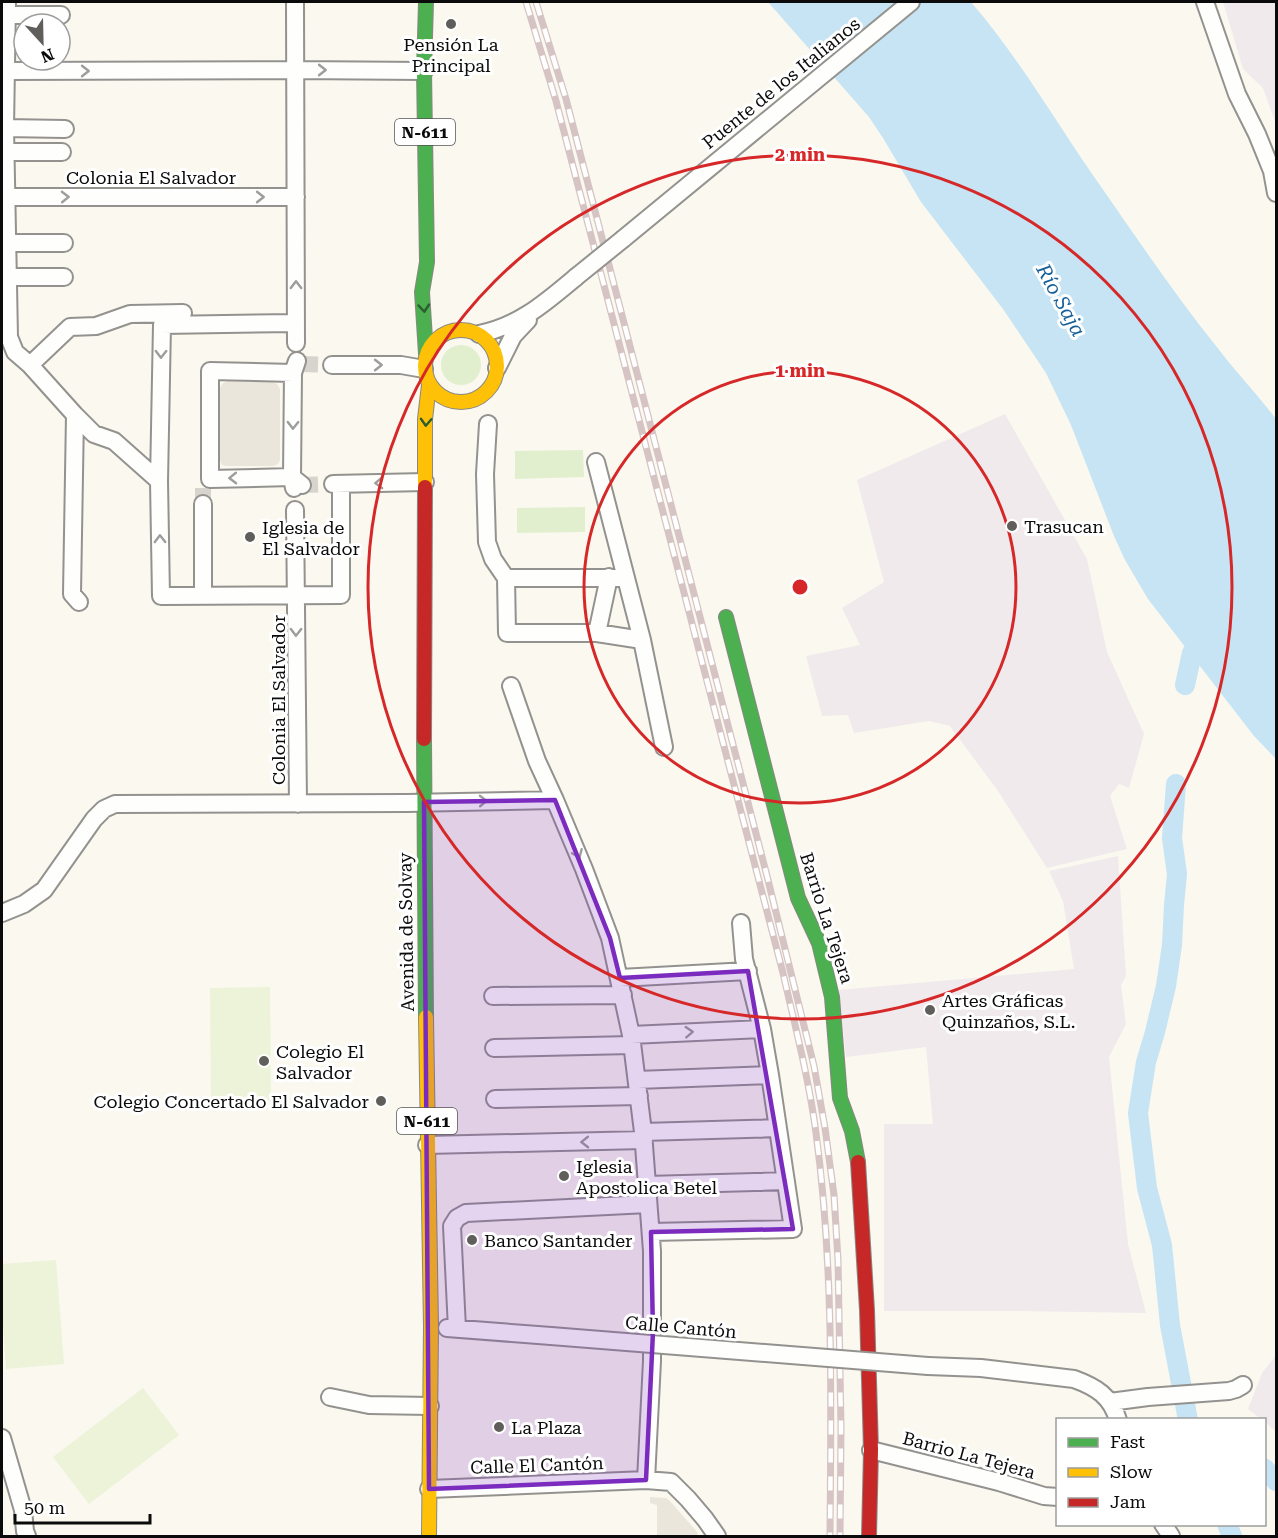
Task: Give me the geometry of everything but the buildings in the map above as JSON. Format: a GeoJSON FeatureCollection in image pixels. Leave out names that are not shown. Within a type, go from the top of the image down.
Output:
{"type":"FeatureCollection","features":[{"type":"Feature","properties":{"kind":"main road","name":"Avenida de Solvay"},"geometry":{"type":"LineString","coordinates":[[426,2],[424,71],[427,262],[422,291],[427,369],[424,802],[431,1327],[429,1536]]}},
{"type":"Feature","properties":{"kind":"main road","name":"Avenida de Solvay"},"geometry":{"type":"LineString","coordinates":[[427,262],[435,295]]}},
{"type":"Feature","properties":{"kind":"main road"},"geometry":{"type":"LineString","coordinates":[[450,317],[460,329]]}},
{"type":"Feature","properties":{"kind":"main road"},"geometry":{"type":"LineString","coordinates":[[451,418],[468,402],[488,390],[497,368],[491,345],[479,334],[460,329],[436,339],[427,369],[434,391],[446,399],[468,402]]}},
{"type":"Feature","properties":{"kind":"main road"},"geometry":{"type":"LineString","coordinates":[[425,459],[441,434]]}},
{"type":"Feature","properties":{"kind":"main road","name":"Barrio La Tejera"},"geometry":{"type":"LineString","coordinates":[[726,617],[798,898],[819,944],[832,997],[840,1098],[858,1155],[865,1257],[871,1450],[869,1536]]}},
{"type":"Feature","properties":{"kind":"street"},"geometry":{"type":"LineString","coordinates":[[295,2],[296,343]]}},
{"type":"Feature","properties":{"kind":"street","name":"Puente de los Italianos"},"geometry":{"type":"LineString","coordinates":[[541,306],[911,2]]}},
{"type":"Feature","properties":{"kind":"street"},"geometry":{"type":"LineString","coordinates":[[1205,2],[1237,94],[1272,171],[1276,193]]}},
{"type":"Feature","properties":{"kind":"street"},"geometry":{"type":"LineString","coordinates":[[38,12],[7,8],[5,152],[9,337],[15,352],[94,434],[114,441],[159,481]]}},
{"type":"Feature","properties":{"kind":"street"},"geometry":{"type":"LineString","coordinates":[[6,71],[424,71]]}},
{"type":"Feature","properties":{"kind":"street"},"geometry":{"type":"LineString","coordinates":[[5,128],[65,129]]}},
{"type":"Feature","properties":{"kind":"street","name":"Colonia El Salvador"},"geometry":{"type":"LineString","coordinates":[[5,152],[62,152]]}},
{"type":"Feature","properties":{"kind":"street","name":"Colonia El Salvador"},"geometry":{"type":"LineString","coordinates":[[6,197],[296,196]]}},
{"type":"Feature","properties":{"kind":"street"},"geometry":{"type":"LineString","coordinates":[[7,243],[63,243]]}},
{"type":"Feature","properties":{"kind":"street"},"geometry":{"type":"LineString","coordinates":[[8,277],[64,277]]}},
{"type":"Feature","properties":{"kind":"street"},"geometry":{"type":"LineString","coordinates":[[479,334],[496,331],[514,323],[541,306]]}},
{"type":"Feature","properties":{"kind":"street"},"geometry":{"type":"LineString","coordinates":[[497,368],[513,336],[541,306]]}},
{"type":"Feature","properties":{"kind":"street"},"geometry":{"type":"LineString","coordinates":[[30,365],[70,327],[96,326],[130,314],[296,318]]}},
{"type":"Feature","properties":{"kind":"street","name":"Colonia El Salvador"},"geometry":{"type":"LineString","coordinates":[[296,318],[162,325],[159,481],[161,596],[341,595],[337,484],[425,482]]}},
{"type":"Feature","properties":{"kind":"street"},"geometry":{"type":"LineString","coordinates":[[332,365],[401,364],[427,369]]}},
{"type":"Feature","properties":{"kind":"street"},"geometry":{"type":"LineString","coordinates":[[297,365],[296,484],[210,479],[210,371],[297,365]]}},
{"type":"Feature","properties":{"kind":"street"},"geometry":{"type":"LineString","coordinates":[[75,415],[72,594],[79,602]]}},
{"type":"Feature","properties":{"kind":"street"},"geometry":{"type":"LineString","coordinates":[[488,424],[485,474],[487,542],[493,560],[506,578],[507,633],[597,633],[642,640]]}},
{"type":"Feature","properties":{"kind":"street"},"geometry":{"type":"LineString","coordinates":[[596,462],[617,578],[642,640],[664,747]]}},
{"type":"Feature","properties":{"kind":"street"},"geometry":{"type":"LineString","coordinates":[[203,491],[203,596]]}},
{"type":"Feature","properties":{"kind":"street","name":"Colonia El Salvador"},"geometry":{"type":"LineString","coordinates":[[295,510],[298,804]]}},
{"type":"Feature","properties":{"kind":"street"},"geometry":{"type":"LineString","coordinates":[[506,578],[617,578]]}},
{"type":"Feature","properties":{"kind":"street"},"geometry":{"type":"LineString","coordinates":[[597,633],[617,578]]}},
{"type":"Feature","properties":{"kind":"street"},"geometry":{"type":"LineString","coordinates":[[511,686],[537,761],[584,869],[613,945],[631,1040],[643,1136],[652,1251],[653,1332],[646,1480]]}},
{"type":"Feature","properties":{"kind":"street","name":"Colonia El Salvador"},"geometry":{"type":"LineString","coordinates":[[2,913],[24,904],[44,890],[94,819],[104,809],[115,804],[555,800]]}},
{"type":"Feature","properties":{"kind":"street"},"geometry":{"type":"LineString","coordinates":[[651,1232],[793,1229],[762,1029],[744,959],[741,923]]}},
{"type":"Feature","properties":{"kind":"street"},"geometry":{"type":"LineString","coordinates":[[620,978],[748,971]]}},
{"type":"Feature","properties":{"kind":"street"},"geometry":{"type":"LineString","coordinates":[[493,996],[623,995]]}},
{"type":"Feature","properties":{"kind":"street"},"geometry":{"type":"LineString","coordinates":[[494,1048],[762,1029]]}},
{"type":"Feature","properties":{"kind":"street"},"geometry":{"type":"LineString","coordinates":[[495,1099],[770,1076]]}},
{"type":"Feature","properties":{"kind":"street"},"geometry":{"type":"LineString","coordinates":[[427,1145],[778,1128]]}},
{"type":"Feature","properties":{"kind":"street"},"geometry":{"type":"LineString","coordinates":[[647,1185],[786,1181]]}},
{"type":"Feature","properties":{"kind":"street"},"geometry":{"type":"LineString","coordinates":[[457,1329],[452,1226],[457,1218],[466,1213],[648,1204]]}},
{"type":"Feature","properties":{"kind":"street","name":"Calle Cantón"},"geometry":{"type":"LineString","coordinates":[[431,1327],[928,1366],[981,1368],[1074,1379],[1100,1391],[1110,1402]]}},
{"type":"Feature","properties":{"kind":"street"},"geometry":{"type":"LineString","coordinates":[[1118,1418],[1110,1402],[1236,1388]]}},
{"type":"Feature","properties":{"kind":"street"},"geometry":{"type":"LineString","coordinates":[[330,1397],[369,1405],[430,1406]]}},
{"type":"Feature","properties":{"kind":"street"},"geometry":{"type":"LineString","coordinates":[[2,1438],[27,1536]]}},
{"type":"Feature","properties":{"kind":"street","name":"Barrio La Tejera"},"geometry":{"type":"LineString","coordinates":[[871,1450],[999,1482],[1044,1496],[1056,1497]]}},
{"type":"Feature","properties":{"kind":"street","name":"Calle El Cantón"},"geometry":{"type":"LineString","coordinates":[[429,1489],[646,1480],[671,1482],[688,1499],[717,1536]]}},
{"type":"Feature","properties":{"kind":"highlighted area"},"geometry":{"type":"Polygon","coordinates":[[[555,800],[610,938],[620,978],[748,971],[793,1229],[651,1232],[653,1332],[646,1480],[429,1489],[424,802],[555,800]]]}},
{"type":"Feature","properties":{"kind":"shaded area"},"geometry":{"type":"Polygon","coordinates":[[[1223,2],[1276,2],[1276,124],[1263,88],[1243,69],[1223,2]]]}},
{"type":"Feature","properties":{"kind":"shaded area"},"geometry":{"type":"Polygon","coordinates":[[[227,381],[277,384],[280,389],[280,460],[278,464],[273,466],[222,465],[220,461],[220,388],[227,381]]]}},
{"type":"Feature","properties":{"kind":"shaded area"},"geometry":{"type":"Polygon","coordinates":[[[1005,414],[1087,559],[1107,652],[1144,734],[1129,788],[1119,784],[1110,796],[1127,849],[1047,868],[998,791],[950,726],[929,721],[854,733],[848,715],[822,716],[806,656],[860,645],[842,608],[884,582],[857,480],[1005,414]]]}},
{"type":"Feature","properties":{"kind":"shaded area"},"geometry":{"type":"Polygon","coordinates":[[[1118,856],[1126,976],[1121,985],[1126,1024],[1109,1057],[1128,1244],[1146,1313],[884,1311],[884,1124],[933,1124],[926,1047],[846,1057],[839,990],[1074,969],[1063,901],[1049,871],[1118,856]]]}},
{"type":"Feature","properties":{"kind":"shaded area"},"geometry":{"type":"Polygon","coordinates":[[[1276,1355],[1276,1432],[1266,1423],[1266,1418],[1260,1418],[1248,1409],[1262,1373],[1276,1355]]]}},
{"type":"Feature","properties":{"kind":"shaded area"},"geometry":{"type":"Polygon","coordinates":[[[650,1497],[666,1498],[670,1501],[698,1533],[697,1536],[657,1536],[657,1505],[650,1503],[650,1497]]]}},
{"type":"Feature","properties":{"kind":"green space"},"geometry":{"type":"Polygon","coordinates":[[[461,345],[469,346],[475,351],[480,357],[480,373],[475,379],[469,384],[461,385],[453,384],[447,379],[442,373],[441,365],[442,357],[447,351],[453,346],[461,345]]]}},
{"type":"Feature","properties":{"kind":"green space"},"geometry":{"type":"Polygon","coordinates":[[[583,450],[584,477],[515,479],[515,451],[583,450]]]}},
{"type":"Feature","properties":{"kind":"green space"},"geometry":{"type":"Polygon","coordinates":[[[585,507],[585,532],[517,533],[517,508],[585,507]]]}},
{"type":"Feature","properties":{"kind":"green space"},"geometry":{"type":"Polygon","coordinates":[[[270,987],[271,1101],[211,1102],[210,988],[270,987]]]}},
{"type":"Feature","properties":{"kind":"green space"},"geometry":{"type":"Polygon","coordinates":[[[56,1260],[64,1364],[6,1369],[2,1264],[56,1260]]]}},
{"type":"Feature","properties":{"kind":"green space"},"geometry":{"type":"Polygon","coordinates":[[[143,1388],[179,1435],[89,1504],[53,1457],[143,1388]]]}},
{"type":"Feature","properties":{"kind":"water","name":"Río Saja"},"geometry":{"type":"Polygon","coordinates":[[[768,2],[971,2],[1023,71],[1172,289],[1276,419],[1276,759],[1254,736],[1148,599],[1114,536],[1071,425],[1046,373],[1003,309],[921,202],[869,117],[768,2]]]}},
{"type":"Feature","properties":{"kind":"waterway"},"geometry":{"type":"LineString","coordinates":[[1185,685],[1192,653]]}},
{"type":"Feature","properties":{"kind":"waterway"},"geometry":{"type":"LineString","coordinates":[[1176,784],[1172,838],[1177,874],[1172,945],[1166,986],[1146,1062],[1138,1113],[1147,1188],[1162,1245],[1170,1325],[1188,1418]]}},
{"type":"Feature","properties":{"kind":"waterway"},"geometry":{"type":"LineString","coordinates":[[1266,1470],[1276,1481]]}},
{"type":"Feature","properties":{"kind":"waterway"},"geometry":{"type":"LineString","coordinates":[[1228,1526],[1232,1536]]}},
{"type":"Feature","properties":{"kind":"tunnel"},"geometry":{"type":"LineString","coordinates":[[302,364],[332,365]]}},
{"type":"Feature","properties":{"kind":"tunnel"},"geometry":{"type":"LineString","coordinates":[[302,485],[333,484]]}},
{"type":"Feature","properties":{"kind":"tunnel"},"geometry":{"type":"LineString","coordinates":[[203,488],[203,504]]}},
{"type":"Feature","properties":{"kind":"railway"},"geometry":{"type":"LineString","coordinates":[[526,2],[556,101],[783,973],[806,1073],[822,1183],[829,1284],[830,1536]]}},
{"type":"Feature","properties":{"kind":"railway"},"geometry":{"type":"LineString","coordinates":[[536,2],[566,99],[814,1066],[834,1195],[838,1260],[840,1536]]}},
{"type":"Feature","properties":{"kind":"traffic: fast"},"geometry":{"type":"LineString","coordinates":[[426,2],[424,71],[427,262],[422,292],[426,354]]}},
{"type":"Feature","properties":{"kind":"traffic: fast"},"geometry":{"type":"LineString","coordinates":[[726,617],[798,898],[819,943],[832,997],[840,1098],[852,1131],[858,1162]]}},
{"type":"Feature","properties":{"kind":"traffic: fast"},"geometry":{"type":"LineString","coordinates":[[424,739],[426,1017]]}},
{"type":"Feature","properties":{"kind":"traffic: slow"},"geometry":{"type":"LineString","coordinates":[[454,330],[468,330],[487,340],[497,359],[497,366],[497,373],[487,392],[468,402],[454,402],[435,392],[425,373],[425,359],[435,340],[454,330]]}},
{"type":"Feature","properties":{"kind":"traffic: slow"},"geometry":{"type":"LineString","coordinates":[[425,487],[425,419],[429,385]]}},
{"type":"Feature","properties":{"kind":"traffic: slow"},"geometry":{"type":"LineString","coordinates":[[426,1017],[431,1327],[429,1536]]}},
{"type":"Feature","properties":{"kind":"traffic: jam"},"geometry":{"type":"LineString","coordinates":[[424,739],[425,487]]}},
{"type":"Feature","properties":{"kind":"traffic: jam"},"geometry":{"type":"LineString","coordinates":[[858,1162],[867,1310],[871,1450],[869,1536]]}},
{"type":"Feature","properties":{"kind":"place","name":"Pensión La Principal"},"geometry":{"type":"Point","coordinates":[451,24]}},
{"type":"Feature","properties":{"kind":"place","name":"Trasucan"},"geometry":{"type":"Point","coordinates":[1012,526]}},
{"type":"Feature","properties":{"kind":"place","name":"Iglesia de El Salvador"},"geometry":{"type":"Point","coordinates":[250,537]}},
{"type":"Feature","properties":{"kind":"place","name":"Artes Gráficas Quinzaños, S.L."},"geometry":{"type":"Point","coordinates":[930,1010]}},
{"type":"Feature","properties":{"kind":"place","name":"Colegio El Salvador"},"geometry":{"type":"Point","coordinates":[264,1061]}},
{"type":"Feature","properties":{"kind":"place","name":"Colegio Concertado El Salvador"},"geometry":{"type":"Point","coordinates":[381,1101]}},
{"type":"Feature","properties":{"kind":"place","name":"Iglesia Apostolica Betel"},"geometry":{"type":"Point","coordinates":[564,1176]}},
{"type":"Feature","properties":{"kind":"place","name":"Banco Santander"},"geometry":{"type":"Point","coordinates":[472,1240]}},
{"type":"Feature","properties":{"kind":"place","name":"La Plaza"},"geometry":{"type":"Point","coordinates":[499,1427]}}]}
